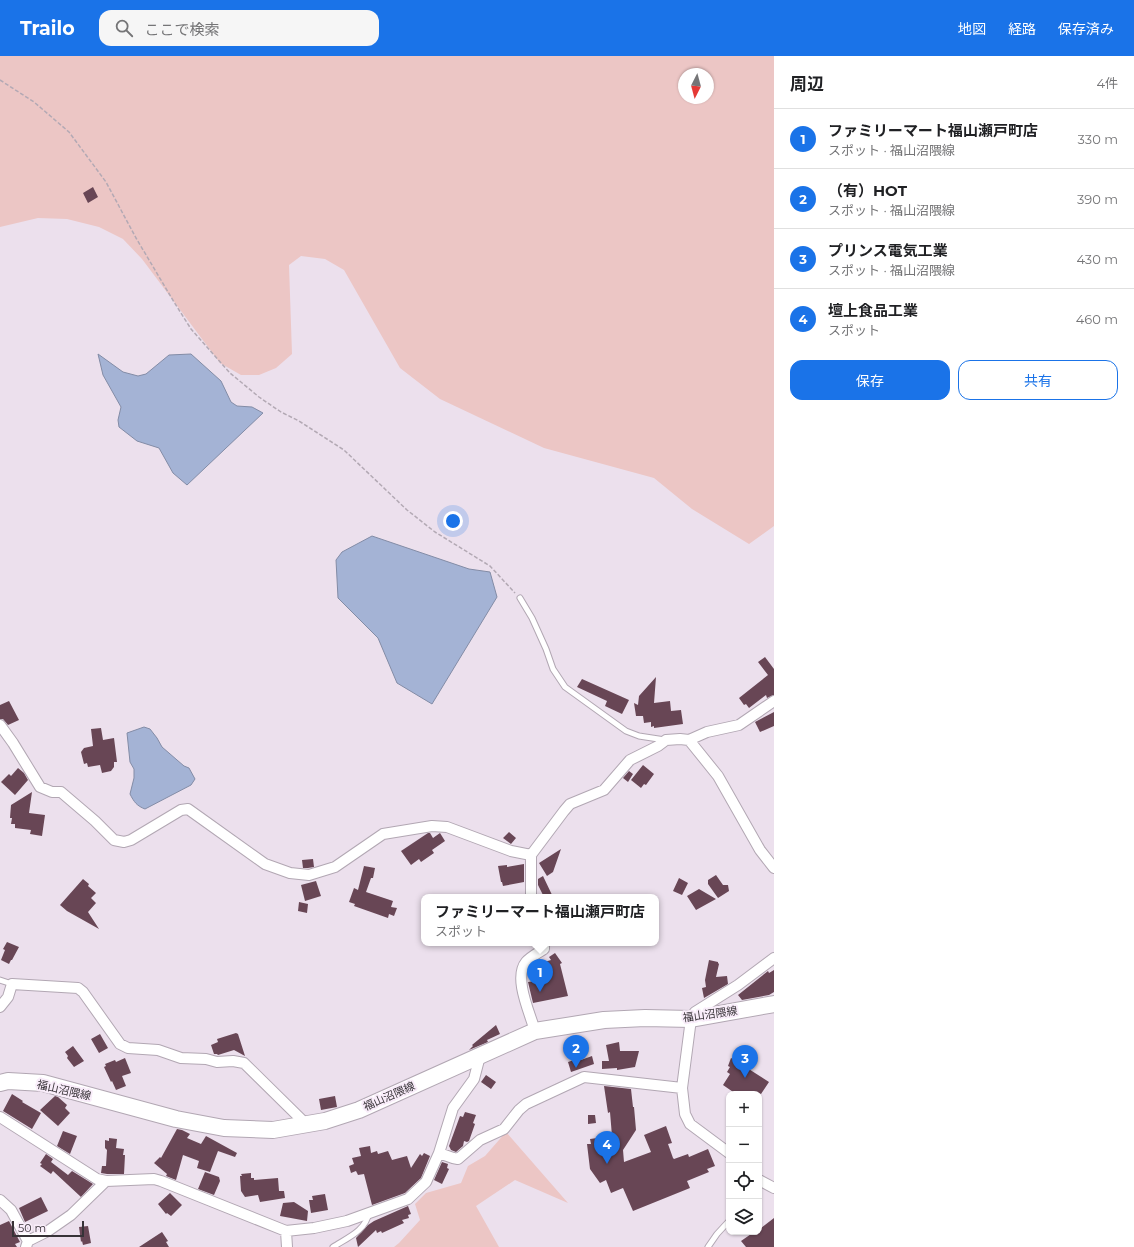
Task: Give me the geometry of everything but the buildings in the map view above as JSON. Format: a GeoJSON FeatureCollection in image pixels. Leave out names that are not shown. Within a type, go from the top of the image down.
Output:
{"type":"FeatureCollection","features":[{"type":"Feature","properties":{"kind":"main road","name":"福山沼隈線"},"geometry":{"type":"LineString","coordinates":[[3,1079],[43,1083],[176,1119],[224,1128],[273,1130],[325,1121],[359,1110],[535,1031],[604,1020],[645,1018],[691,1019],[774,1004]]}},
{"type":"Feature","properties":{"kind":"street"},"geometry":{"type":"LineString","coordinates":[[532,894],[531,855],[570,804],[604,790],[630,760],[658,746],[666,740],[689,740],[707,732],[739,725],[774,701]]}},
{"type":"Feature","properties":{"kind":"street"},"geometry":{"type":"LineString","coordinates":[[0,725],[40,787],[52,792],[61,792],[95,821],[114,840],[124,842],[131,840],[181,810],[188,809],[265,864],[290,873],[309,875],[335,867],[383,834],[432,826],[446,827],[511,851],[531,855]]}},
{"type":"Feature","properties":{"kind":"street"},"geometry":{"type":"LineString","coordinates":[[689,740],[718,776],[760,850],[774,868]]}},
{"type":"Feature","properties":{"kind":"street"},"geometry":{"type":"LineString","coordinates":[[535,1031],[521,983],[521,974],[526,962],[544,949],[544,946]]}},
{"type":"Feature","properties":{"kind":"street"},"geometry":{"type":"LineString","coordinates":[[726,1151],[690,1124],[685,1114],[682,1088],[691,1019],[695,1012],[738,985],[774,958]]}},
{"type":"Feature","properties":{"kind":"street"},"geometry":{"type":"LineString","coordinates":[[0,1007],[8,997],[12,984],[78,988],[83,992],[120,1044],[128,1048],[158,1050],[181,1058],[244,1063],[307,1125]]}},
{"type":"Feature","properties":{"kind":"street"},"geometry":{"type":"LineString","coordinates":[[0,1117],[97,1179],[106,1181],[161,1180],[286,1232],[347,1221],[408,1198],[426,1182],[439,1153],[453,1108],[474,1080],[480,1056]]}},
{"type":"Feature","properties":{"kind":"street"},"geometry":{"type":"LineString","coordinates":[[439,1153],[453,1158],[458,1158],[480,1140],[504,1129],[519,1110],[526,1104],[584,1077],[682,1088]]}},
{"type":"Feature","properties":{"kind":"street"},"geometry":{"type":"LineString","coordinates":[[0,1200],[11,1210],[27,1244],[71,1215],[106,1181]]}},
{"type":"Feature","properties":{"kind":"street"},"geometry":{"type":"LineString","coordinates":[[762,1184],[774,1188]]}},
{"type":"Feature","properties":{"kind":"street"},"geometry":{"type":"LineString","coordinates":[[286,1232],[287,1247]]}},
{"type":"Feature","properties":{"kind":"lane"},"geometry":{"type":"LineString","coordinates":[[520,598],[532,618],[554,670],[565,687],[626,731],[639,736],[666,740]]}},
{"type":"Feature","properties":{"kind":"lane"},"geometry":{"type":"LineString","coordinates":[[0,980],[12,984]]}},
{"type":"Feature","properties":{"kind":"lane"},"geometry":{"type":"LineString","coordinates":[[333,1247],[360,1230],[368,1220],[369,1212]]}},
{"type":"Feature","properties":{"kind":"lane"},"geometry":{"type":"LineString","coordinates":[[708,1247],[726,1224]]}},
{"type":"Feature","properties":{"kind":"path"},"geometry":{"type":"LineString","coordinates":[[0,80],[34,102],[70,132],[106,182],[136,238],[191,329],[230,373],[259,397],[281,412],[299,421],[344,450],[407,510],[434,532],[490,566],[520,598]]}},
{"type":"Feature","properties":{"kind":"shaded area"},"geometry":{"type":"Polygon","coordinates":[[[0,56],[774,56],[774,526],[749,544],[692,509],[654,478],[544,448],[440,399],[400,368],[344,270],[325,259],[301,256],[289,265],[292,354],[276,368],[259,375],[241,375],[220,363],[142,259],[123,239],[99,227],[67,219],[38,218],[0,227],[0,56]]]}},
{"type":"Feature","properties":{"kind":"shaded area"},"geometry":{"type":"Polygon","coordinates":[[[506,1132],[568,1203],[515,1180],[476,1206],[499,1247],[394,1247],[420,1220],[415,1204],[426,1193],[461,1183],[468,1166],[485,1156],[506,1132]]]}},
{"type":"Feature","properties":{"kind":"water"},"geometry":{"type":"Polygon","coordinates":[[[98,354],[123,372],[138,376],[146,374],[169,355],[191,354],[221,381],[231,402],[237,406],[252,407],[263,413],[187,485],[173,473],[159,448],[137,441],[119,427],[118,420],[121,407],[103,375],[98,354]]]}},
{"type":"Feature","properties":{"kind":"water"},"geometry":{"type":"Polygon","coordinates":[[[372,536],[469,569],[490,572],[497,597],[432,704],[397,683],[378,638],[338,598],[336,560],[342,552],[372,536]]]}},
{"type":"Feature","properties":{"kind":"water"},"geometry":{"type":"Polygon","coordinates":[[[144,727],[150,729],[162,747],[184,766],[189,768],[195,779],[191,785],[145,809],[136,803],[130,794],[134,778],[134,769],[130,762],[127,733],[144,727]]]}},
{"type":"Feature","properties":{"kind":"place","name":"ファミリーマート福山瀬戸町店"},"geometry":{"type":"Point","coordinates":[540,992]}},
{"type":"Feature","properties":{"kind":"place","name":"（有）HOT"},"geometry":{"type":"Point","coordinates":[576,1068]}},
{"type":"Feature","properties":{"kind":"place","name":"プリンス電気工業"},"geometry":{"type":"Point","coordinates":[745,1078]}},
{"type":"Feature","properties":{"kind":"place","name":"壇上食品工業"},"geometry":{"type":"Point","coordinates":[607,1164]}}]}
